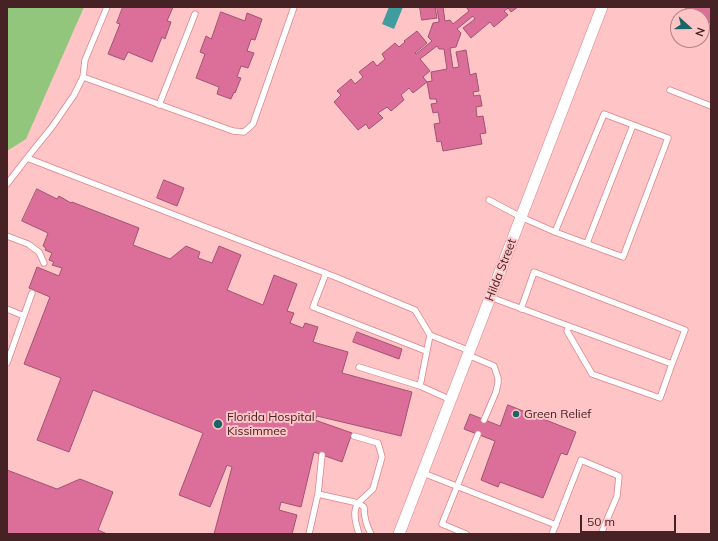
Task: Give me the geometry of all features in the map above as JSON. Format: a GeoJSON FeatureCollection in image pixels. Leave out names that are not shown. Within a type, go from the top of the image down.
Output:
{"type":"FeatureCollection","features":[{"type":"Feature","properties":{"kind":"street","name":"Hilda Street"},"geometry":{"type":"LineString","coordinates":[[400,534],[602,7]]}},
{"type":"Feature","properties":{"kind":"lane"},"geometry":{"type":"LineString","coordinates":[[7,184],[52,127],[74,95],[83,77],[85,60],[107,7]]}},
{"type":"Feature","properties":{"kind":"lane"},"geometry":{"type":"LineString","coordinates":[[83,77],[233,131],[244,132],[253,124],[294,7]]}},
{"type":"Feature","properties":{"kind":"lane"},"geometry":{"type":"LineString","coordinates":[[159,105],[195,14]]}},
{"type":"Feature","properties":{"kind":"lane"},"geometry":{"type":"LineString","coordinates":[[670,90],[711,106]]}},
{"type":"Feature","properties":{"kind":"lane"},"geometry":{"type":"LineString","coordinates":[[488,200],[555,232],[623,257],[668,138],[604,114],[555,232]]}},
{"type":"Feature","properties":{"kind":"lane"},"geometry":{"type":"LineString","coordinates":[[587,243],[633,125]]}},
{"type":"Feature","properties":{"kind":"lane"},"geometry":{"type":"LineString","coordinates":[[27,158],[415,310],[430,335],[494,366],[498,383],[496,392],[484,420]]}},
{"type":"Feature","properties":{"kind":"lane"},"geometry":{"type":"LineString","coordinates":[[7,236],[28,244],[39,252],[44,263]]}},
{"type":"Feature","properties":{"kind":"lane"},"geometry":{"type":"LineString","coordinates":[[521,309],[534,272],[685,330],[660,398],[592,374],[567,331],[569,326]]}},
{"type":"Feature","properties":{"kind":"lane"},"geometry":{"type":"LineString","coordinates":[[326,274],[313,307],[426,351]]}},
{"type":"Feature","properties":{"kind":"lane"},"geometry":{"type":"LineString","coordinates":[[7,363],[32,293]]}},
{"type":"Feature","properties":{"kind":"lane"},"geometry":{"type":"LineString","coordinates":[[490,297],[672,364]]}},
{"type":"Feature","properties":{"kind":"lane"},"geometry":{"type":"LineString","coordinates":[[7,310],[24,316]]}},
{"type":"Feature","properties":{"kind":"lane"},"geometry":{"type":"LineString","coordinates":[[420,386],[430,335]]}},
{"type":"Feature","properties":{"kind":"lane"},"geometry":{"type":"LineString","coordinates":[[359,367],[420,386],[451,400]]}},
{"type":"Feature","properties":{"kind":"lane"},"geometry":{"type":"LineString","coordinates":[[466,534],[442,524],[478,434]]}},
{"type":"Feature","properties":{"kind":"lane"},"geometry":{"type":"LineString","coordinates":[[354,436],[378,443],[382,457],[373,489],[358,503],[355,508],[356,524],[359,534]]}},
{"type":"Feature","properties":{"kind":"lane"},"geometry":{"type":"LineString","coordinates":[[309,534],[318,494],[322,455]]}},
{"type":"Feature","properties":{"kind":"lane"},"geometry":{"type":"LineString","coordinates":[[552,534],[581,460],[619,476],[617,496],[601,534]]}},
{"type":"Feature","properties":{"kind":"lane"},"geometry":{"type":"LineString","coordinates":[[423,473],[556,525]]}},
{"type":"Feature","properties":{"kind":"lane"},"geometry":{"type":"LineString","coordinates":[[318,494],[358,503],[364,507],[366,525],[371,534]]}},
{"type":"Feature","properties":{"kind":"green space"},"geometry":{"type":"Polygon","coordinates":[[[7,7],[84,7],[26,139],[7,151],[7,7]]]}},
{"type":"Feature","properties":{"kind":"water"},"geometry":{"type":"Polygon","coordinates":[[[389,7],[403,7],[394,29],[382,24],[389,7]]]}},
{"type":"Feature","properties":{"kind":"building"},"geometry":{"type":"Polygon","coordinates":[[[123,7],[173,7],[167,21],[171,22],[165,39],[162,37],[152,62],[128,52],[124,60],[108,54],[120,24],[117,23],[123,7]]]}},
{"type":"Feature","properties":{"kind":"building"},"geometry":{"type":"Polygon","coordinates":[[[420,7],[435,7],[437,18],[422,20],[420,7]]]}},
{"type":"Feature","properties":{"kind":"building"},"geometry":{"type":"Polygon","coordinates":[[[437,7],[443,7],[445,21],[450,20],[453,24],[469,11],[466,7],[518,7],[511,12],[508,8],[504,11],[508,15],[494,27],[490,22],[471,38],[463,28],[475,19],[473,16],[457,29],[461,33],[456,47],[450,48],[453,68],[459,67],[456,52],[466,50],[470,75],[476,73],[479,91],[473,92],[474,96],[480,95],[482,106],[476,107],[477,117],[483,116],[486,133],[480,134],[482,144],[443,151],[441,141],[437,142],[434,124],[440,123],[438,112],[433,113],[431,104],[437,103],[436,99],[430,99],[427,82],[413,93],[409,88],[401,95],[404,100],[391,111],[387,107],[378,113],[383,118],[369,129],[366,124],[358,130],[334,102],[341,95],[337,91],[351,79],[355,84],[363,77],[359,72],[373,61],[377,66],[385,59],[382,54],[395,43],[399,47],[417,31],[427,43],[415,53],[416,54],[432,41],[428,37],[433,23],[439,22],[437,7]],[[437,46],[420,59],[430,71],[423,77],[427,82],[432,81],[431,72],[447,69],[444,49],[439,49],[437,46]]]}},
{"type":"Feature","properties":{"kind":"building"},"geometry":{"type":"Polygon","coordinates":[[[711,7],[711,22],[710,8],[686,8],[711,7]]]}},
{"type":"Feature","properties":{"kind":"building"},"geometry":{"type":"Polygon","coordinates":[[[221,12],[245,21],[247,13],[262,19],[255,40],[251,39],[247,51],[254,53],[248,68],[241,66],[237,77],[241,78],[231,99],[217,94],[219,87],[196,78],[205,54],[200,52],[206,36],[211,39],[221,12]]]}},
{"type":"Feature","properties":{"kind":"building"},"geometry":{"type":"Polygon","coordinates":[[[164,180],[184,188],[177,206],[157,198],[164,180]]]}},
{"type":"Feature","properties":{"kind":"building"},"geometry":{"type":"Polygon","coordinates":[[[37,189],[57,199],[59,196],[71,203],[72,202],[139,228],[133,245],[170,259],[186,246],[200,252],[198,258],[212,263],[219,246],[241,255],[227,290],[263,305],[274,275],[297,284],[287,311],[294,313],[290,323],[303,328],[305,323],[318,327],[313,342],[348,352],[342,373],[412,392],[401,436],[317,416],[315,420],[352,433],[342,462],[314,452],[301,507],[281,502],[279,510],[297,515],[292,534],[214,534],[232,467],[227,465],[210,507],[179,495],[203,433],[93,390],[69,452],[37,440],[61,378],[24,364],[50,297],[29,288],[37,267],[59,276],[62,268],[52,265],[54,262],[49,260],[52,253],[45,250],[46,248],[43,246],[48,233],[22,221],[37,189]]]}},
{"type":"Feature","properties":{"kind":"building"},"geometry":{"type":"Polygon","coordinates":[[[357,332],[402,349],[399,359],[353,342],[357,332]]]}},
{"type":"Feature","properties":{"kind":"building"},"geometry":{"type":"Polygon","coordinates":[[[508,405],[576,432],[567,455],[561,453],[543,498],[500,482],[498,487],[481,480],[495,441],[464,429],[470,414],[500,426],[508,405]]]}},
{"type":"Feature","properties":{"kind":"building"},"geometry":{"type":"Polygon","coordinates":[[[7,470],[57,489],[80,479],[113,492],[98,530],[107,534],[7,534],[7,470]]]}},
{"type":"Feature","properties":{"kind":"place","name":"Green Relief"},"geometry":{"type":"Point","coordinates":[516,414]}},
{"type":"Feature","properties":{"kind":"place","name":"Florida Hospital Kissimmee"},"geometry":{"type":"Point","coordinates":[218,424]}}]}
